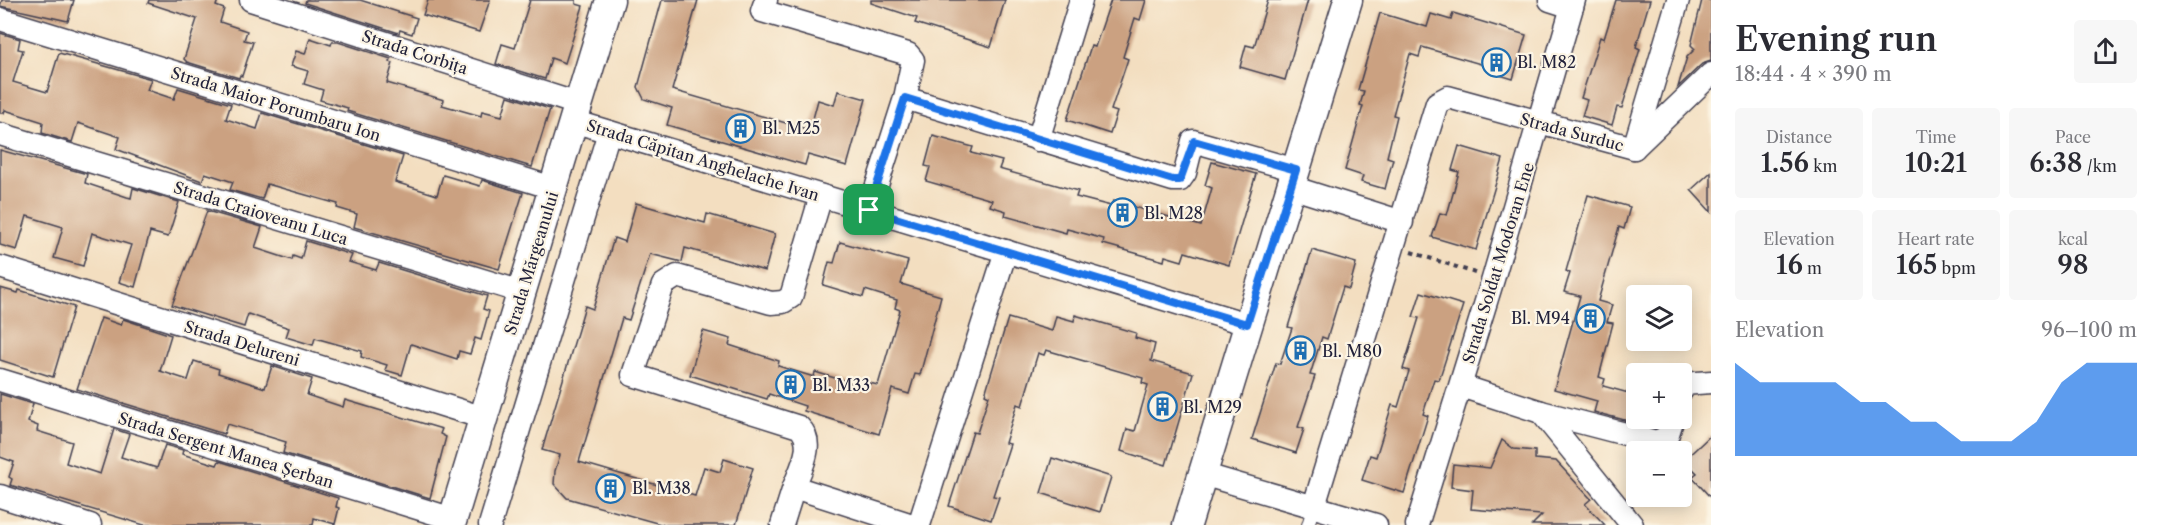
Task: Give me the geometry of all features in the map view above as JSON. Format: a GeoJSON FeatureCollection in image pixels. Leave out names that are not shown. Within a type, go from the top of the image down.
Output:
{"type":"FeatureCollection","features":[{"type":"Feature","properties":{"kind":"street","name":"Strada Corbița"},"geometry":{"type":"LineString","coordinates":[[251,0],[575,112]]}},
{"type":"Feature","properties":{"kind":"street","name":"Strada Mărgeanului"},"geometry":{"type":"LineString","coordinates":[[459,523],[484,418],[610,0]]}},
{"type":"Feature","properties":{"kind":"street"},"geometry":{"type":"LineString","coordinates":[[766,0],[762,11],[908,54],[913,66],[869,210]]}},
{"type":"Feature","properties":{"kind":"street"},"geometry":{"type":"LineString","coordinates":[[1038,140],[1081,0]]}},
{"type":"Feature","properties":{"kind":"street"},"geometry":{"type":"LineString","coordinates":[[1187,525],[1348,0]]}},
{"type":"Feature","properties":{"kind":"street"},"geometry":{"type":"LineString","coordinates":[[1550,0],[1573,4]]}},
{"type":"Feature","properties":{"kind":"street"},"geometry":{"type":"LineString","coordinates":[[1634,148],[1678,0]]}},
{"type":"Feature","properties":{"kind":"street","name":"Strada Soldat Modoran Ene"},"geometry":{"type":"LineString","coordinates":[[1418,525],[1573,4]]}},
{"type":"Feature","properties":{"kind":"street","name":"Strada Maior Porumbaru Ion"},"geometry":{"type":"LineString","coordinates":[[0,19],[553,188]]}},
{"type":"Feature","properties":{"kind":"street","name":"Strada Surduc"},"geometry":{"type":"LineString","coordinates":[[1402,222],[1437,103],[1441,99],[1448,97],[1539,124],[1634,148],[1711,74]]}},
{"type":"Feature","properties":{"kind":"street"},"geometry":{"type":"LineString","coordinates":[[905,98],[1038,140],[1180,180],[1194,141],[1402,222],[1311,516]]}},
{"type":"Feature","properties":{"kind":"street","name":"Strada Căpitan Anghelache Ivan"},"geometry":{"type":"LineString","coordinates":[[575,112],[609,132],[1247,324]]}},
{"type":"Feature","properties":{"kind":"street"},"geometry":{"type":"LineString","coordinates":[[490,525],[609,132]]}},
{"type":"Feature","properties":{"kind":"street","name":"Strada Craioveanu Luca"},"geometry":{"type":"LineString","coordinates":[[0,134],[522,292]]}},
{"type":"Feature","properties":{"kind":"street"},"geometry":{"type":"LineString","coordinates":[[782,525],[809,442],[805,433],[799,427],[633,375],[663,285],[669,279],[677,276],[771,303],[783,302],[791,297],[821,196]]}},
{"type":"Feature","properties":{"kind":"street"},"geometry":{"type":"LineString","coordinates":[[919,525],[1006,251]]}},
{"type":"Feature","properties":{"kind":"street","name":"Strada Delureni"},"geometry":{"type":"LineString","coordinates":[[0,267],[484,418]]}},
{"type":"Feature","properties":{"kind":"street","name":"Strada Sergent Manea Șerban"},"geometry":{"type":"LineString","coordinates":[[0,380],[459,523]]}},
{"type":"Feature","properties":{"kind":"street"},"geometry":{"type":"LineString","coordinates":[[1692,383],[1711,382]]}},
{"type":"Feature","properties":{"kind":"street"},"geometry":{"type":"LineString","coordinates":[[1461,386],[1541,412],[1656,442],[1667,437],[1670,429]]}},
{"type":"Feature","properties":{"kind":"street"},"geometry":{"type":"LineString","coordinates":[[1541,412],[1632,525]]}},
{"type":"Feature","properties":{"kind":"street"},"geometry":{"type":"LineString","coordinates":[[1203,474],[1311,516],[1376,525]]}},
{"type":"Feature","properties":{"kind":"street"},"geometry":{"type":"LineString","coordinates":[[794,487],[912,525]]}},
{"type":"Feature","properties":{"kind":"street"},"geometry":{"type":"LineString","coordinates":[[0,496],[90,525]]}},
{"type":"Feature","properties":{"kind":"path"},"geometry":{"type":"LineString","coordinates":[[1395,247],[1493,279]]}},
{"type":"Feature","properties":{"kind":"building"},"geometry":{"type":"Polygon","coordinates":[[[2,0],[74,0],[68,21],[0,6],[2,0]]]}},
{"type":"Feature","properties":{"kind":"building"},"geometry":{"type":"Polygon","coordinates":[[[149,0],[218,0],[216,6],[224,9],[220,22],[247,31],[244,40],[253,42],[242,76],[240,75],[239,78],[187,62],[184,59],[197,19],[148,3],[149,0]]]}},
{"type":"Feature","properties":{"kind":"building"},"geometry":{"type":"Polygon","coordinates":[[[306,0],[360,0],[417,18],[412,34],[400,30],[399,33],[305,3],[306,0]]]}},
{"type":"Feature","properties":{"kind":"building"},"geometry":{"type":"Polygon","coordinates":[[[428,0],[490,0],[479,32],[423,15],[428,0]]]}},
{"type":"Feature","properties":{"kind":"building"},"geometry":{"type":"Polygon","coordinates":[[[530,0],[576,0],[576,4],[583,6],[565,63],[551,58],[545,79],[496,64],[502,44],[515,48],[530,0]]]}},
{"type":"Feature","properties":{"kind":"building","name":"Bl. M25"},"geometry":{"type":"Polygon","coordinates":[[[662,0],[698,0],[672,90],[810,130],[818,100],[834,105],[838,91],[866,99],[847,166],[808,155],[805,165],[667,125],[672,108],[644,99],[638,87],[662,0]]]}},
{"type":"Feature","properties":{"kind":"building"},"geometry":{"type":"Polygon","coordinates":[[[871,0],[1005,0],[991,47],[915,23],[917,18],[871,3],[871,0]]]}},
{"type":"Feature","properties":{"kind":"building"},"geometry":{"type":"Polygon","coordinates":[[[1111,0],[1146,0],[1140,20],[1135,18],[1123,57],[1128,59],[1111,110],[1117,112],[1110,134],[1067,120],[1091,46],[1095,47],[1111,0]]]}},
{"type":"Feature","properties":{"kind":"building"},"geometry":{"type":"Polygon","coordinates":[[[1268,0],[1308,0],[1285,80],[1240,67],[1246,45],[1254,47],[1268,0]]]}},
{"type":"Feature","properties":{"kind":"building"},"geometry":{"type":"Polygon","coordinates":[[[1616,0],[1650,0],[1636,47],[1640,49],[1622,108],[1617,107],[1612,125],[1582,116],[1587,100],[1581,98],[1600,37],[1604,39],[1616,0]]]}},
{"type":"Feature","properties":{"kind":"building"},"geometry":{"type":"Polygon","coordinates":[[[1702,0],[1711,0],[1711,61],[1702,64],[1678,87],[1687,57],[1695,49],[1691,45],[1702,0]]]}},
{"type":"Feature","properties":{"kind":"building","name":"Bl. M82"},"geometry":{"type":"Polygon","coordinates":[[[1380,13],[1427,27],[1431,14],[1451,20],[1453,13],[1526,35],[1513,79],[1490,72],[1491,67],[1422,47],[1419,57],[1410,54],[1393,115],[1397,116],[1387,157],[1393,159],[1385,189],[1361,182],[1363,176],[1345,170],[1363,106],[1360,105],[1364,91],[1358,90],[1380,13]]]}},
{"type":"Feature","properties":{"kind":"building"},"geometry":{"type":"Polygon","coordinates":[[[0,33],[20,39],[18,49],[23,50],[13,82],[47,92],[59,53],[151,79],[147,90],[174,99],[178,88],[231,104],[226,119],[257,129],[262,113],[403,156],[395,182],[437,195],[443,175],[480,186],[482,180],[523,193],[499,269],[354,227],[357,214],[337,208],[338,204],[267,184],[262,199],[230,190],[233,182],[205,173],[202,181],[116,149],[120,137],[78,123],[72,142],[42,133],[43,122],[5,110],[4,113],[0,113],[0,33]]]}},
{"type":"Feature","properties":{"kind":"building"},"geometry":{"type":"Polygon","coordinates":[[[310,38],[331,45],[332,42],[338,42],[391,59],[390,62],[393,63],[387,83],[444,100],[442,105],[481,116],[482,111],[502,116],[508,96],[550,109],[532,167],[347,111],[348,108],[320,100],[323,90],[304,84],[308,71],[291,66],[296,51],[305,54],[310,38]]]}},
{"type":"Feature","properties":{"kind":"building"},"geometry":{"type":"Polygon","coordinates":[[[933,136],[973,147],[971,153],[1002,161],[999,169],[1078,191],[1076,197],[1111,206],[1113,201],[1201,226],[1212,188],[1205,185],[1212,162],[1256,174],[1229,265],[1185,252],[1182,261],[1165,256],[1164,261],[1103,244],[1104,239],[1067,229],[1066,233],[1005,216],[1006,211],[990,206],[992,200],[926,181],[930,167],[925,166],[933,136]]]}},
{"type":"Feature","properties":{"kind":"building"},"geometry":{"type":"Polygon","coordinates":[[[1459,146],[1503,159],[1476,250],[1432,237],[1440,213],[1447,215],[1459,172],[1452,170],[1459,146]]]}},
{"type":"Feature","properties":{"kind":"building"},"geometry":{"type":"Polygon","coordinates":[[[0,150],[87,174],[85,183],[127,197],[131,198],[133,188],[179,202],[168,237],[150,232],[135,287],[119,282],[131,245],[92,233],[83,266],[54,258],[63,227],[27,216],[17,250],[0,245],[0,150]]]}},
{"type":"Feature","properties":{"kind":"building"},"geometry":{"type":"Polygon","coordinates":[[[1711,172],[1711,212],[1691,190],[1711,172]]]}},
{"type":"Feature","properties":{"kind":"building","name":"Bl. M94"},"geometry":{"type":"Polygon","coordinates":[[[1588,195],[1630,207],[1624,229],[1619,227],[1598,301],[1612,305],[1607,322],[1613,323],[1599,377],[1605,379],[1603,386],[1626,392],[1626,420],[1594,412],[1597,401],[1554,389],[1580,296],[1564,292],[1570,273],[1566,271],[1588,195]]]}},
{"type":"Feature","properties":{"kind":"building"},"geometry":{"type":"Polygon","coordinates":[[[636,203],[705,223],[707,214],[775,234],[765,271],[685,248],[682,262],[650,254],[629,320],[622,318],[579,462],[695,496],[704,467],[720,472],[724,459],[753,468],[736,525],[664,525],[567,498],[554,484],[560,455],[542,450],[585,306],[593,309],[614,238],[625,242],[636,203]]]}},
{"type":"Feature","properties":{"kind":"building"},"geometry":{"type":"Polygon","coordinates":[[[207,211],[262,227],[255,248],[292,260],[293,256],[301,259],[306,241],[352,255],[349,262],[376,270],[379,263],[487,296],[483,309],[489,311],[481,340],[475,338],[470,354],[459,351],[457,359],[411,344],[402,375],[385,370],[387,365],[361,357],[362,351],[315,338],[313,345],[286,337],[289,328],[248,314],[244,327],[172,305],[207,211]]]}},
{"type":"Feature","properties":{"kind":"building"},"geometry":{"type":"Polygon","coordinates":[[[840,242],[908,261],[901,284],[941,296],[920,375],[915,374],[909,394],[892,389],[879,434],[804,411],[805,406],[769,394],[767,399],[690,375],[703,331],[731,339],[729,345],[779,361],[778,366],[814,377],[815,372],[868,388],[869,383],[878,385],[900,310],[895,308],[897,300],[865,290],[863,297],[823,285],[829,262],[834,263],[840,242]]]}},
{"type":"Feature","properties":{"kind":"building","name":"Bl. M80"},"geometry":{"type":"Polygon","coordinates":[[[1312,250],[1356,263],[1349,289],[1343,287],[1327,339],[1322,337],[1310,375],[1315,376],[1298,427],[1304,429],[1296,453],[1252,439],[1276,363],[1280,364],[1292,328],[1288,327],[1312,250]]]}},
{"type":"Feature","properties":{"kind":"building"},"geometry":{"type":"Polygon","coordinates":[[[0,288],[18,293],[19,290],[74,307],[53,377],[0,360],[0,288]]]}},
{"type":"Feature","properties":{"kind":"building"},"geometry":{"type":"Polygon","coordinates":[[[1421,292],[1463,305],[1439,380],[1434,379],[1423,414],[1428,416],[1404,493],[1362,480],[1370,455],[1376,457],[1392,405],[1398,407],[1409,371],[1403,369],[1419,318],[1413,317],[1421,292]]]}},
{"type":"Feature","properties":{"kind":"building"},"geometry":{"type":"Polygon","coordinates":[[[1075,315],[1136,333],[1135,338],[1155,344],[1151,361],[1193,373],[1166,465],[1121,451],[1127,429],[1135,431],[1148,385],[1142,383],[1143,378],[1046,350],[1044,355],[1038,353],[1022,406],[1017,404],[1005,443],[1010,444],[993,496],[999,497],[991,520],[949,506],[973,432],[977,433],[989,396],[985,394],[1008,318],[1052,331],[1056,316],[1074,321],[1075,315]]]}},
{"type":"Feature","properties":{"kind":"building"},"geometry":{"type":"Polygon","coordinates":[[[101,318],[121,325],[123,319],[171,335],[160,371],[188,380],[194,361],[219,369],[218,373],[265,388],[272,366],[312,379],[307,395],[343,407],[345,400],[442,429],[440,434],[446,437],[430,498],[283,453],[286,442],[227,424],[224,434],[77,389],[101,318]]]}},
{"type":"Feature","properties":{"kind":"building"},"geometry":{"type":"Polygon","coordinates":[[[0,394],[33,404],[28,422],[38,426],[37,431],[72,442],[66,463],[100,474],[114,429],[129,434],[121,457],[157,468],[165,445],[183,450],[182,454],[217,465],[219,461],[338,498],[336,507],[339,508],[335,524],[314,518],[313,525],[144,525],[10,485],[12,479],[9,477],[14,462],[0,457],[0,394]]]}},
{"type":"Feature","properties":{"kind":"building"},"geometry":{"type":"Polygon","coordinates":[[[1711,435],[1711,498],[1692,477],[1697,473],[1692,468],[1692,453],[1711,435]]]}},
{"type":"Feature","properties":{"kind":"building"},"geometry":{"type":"Polygon","coordinates":[[[1502,440],[1514,449],[1535,451],[1535,459],[1556,461],[1591,499],[1585,504],[1605,525],[1532,525],[1542,515],[1471,509],[1473,490],[1451,487],[1453,464],[1490,468],[1502,440]]]}},
{"type":"Feature","properties":{"kind":"building"},"geometry":{"type":"Polygon","coordinates":[[[1052,458],[1111,477],[1100,512],[1041,493],[1052,458]]]}},
{"type":"Feature","properties":{"kind":"place","name":"Bl. M82"},"geometry":{"type":"Point","coordinates":[1496,62]}},
{"type":"Feature","properties":{"kind":"place","name":"Bl. M25"},"geometry":{"type":"Point","coordinates":[741,128]}},
{"type":"Feature","properties":{"kind":"place","name":"Bl. M28"},"geometry":{"type":"Point","coordinates":[1123,213]}},
{"type":"Feature","properties":{"kind":"place","name":"Bl. M94"},"geometry":{"type":"Point","coordinates":[1591,318]}},
{"type":"Feature","properties":{"kind":"place","name":"Bl. M80"},"geometry":{"type":"Point","coordinates":[1301,351]}},
{"type":"Feature","properties":{"kind":"place","name":"Bl. M33"},"geometry":{"type":"Point","coordinates":[791,385]}},
{"type":"Feature","properties":{"kind":"place","name":"Bl. M29"},"geometry":{"type":"Point","coordinates":[1162,407]}},
{"type":"Feature","properties":{"kind":"place","name":"Bl. M38"},"geometry":{"type":"Point","coordinates":[611,488]}},
{"type":"Feature","properties":{"kind":"route"},"geometry":{"type":"LineString","coordinates":[[905,98],[1173,180],[1180,180],[1185,173],[1194,141],[1296,170],[1247,324],[869,210],[905,98]]}}]}
